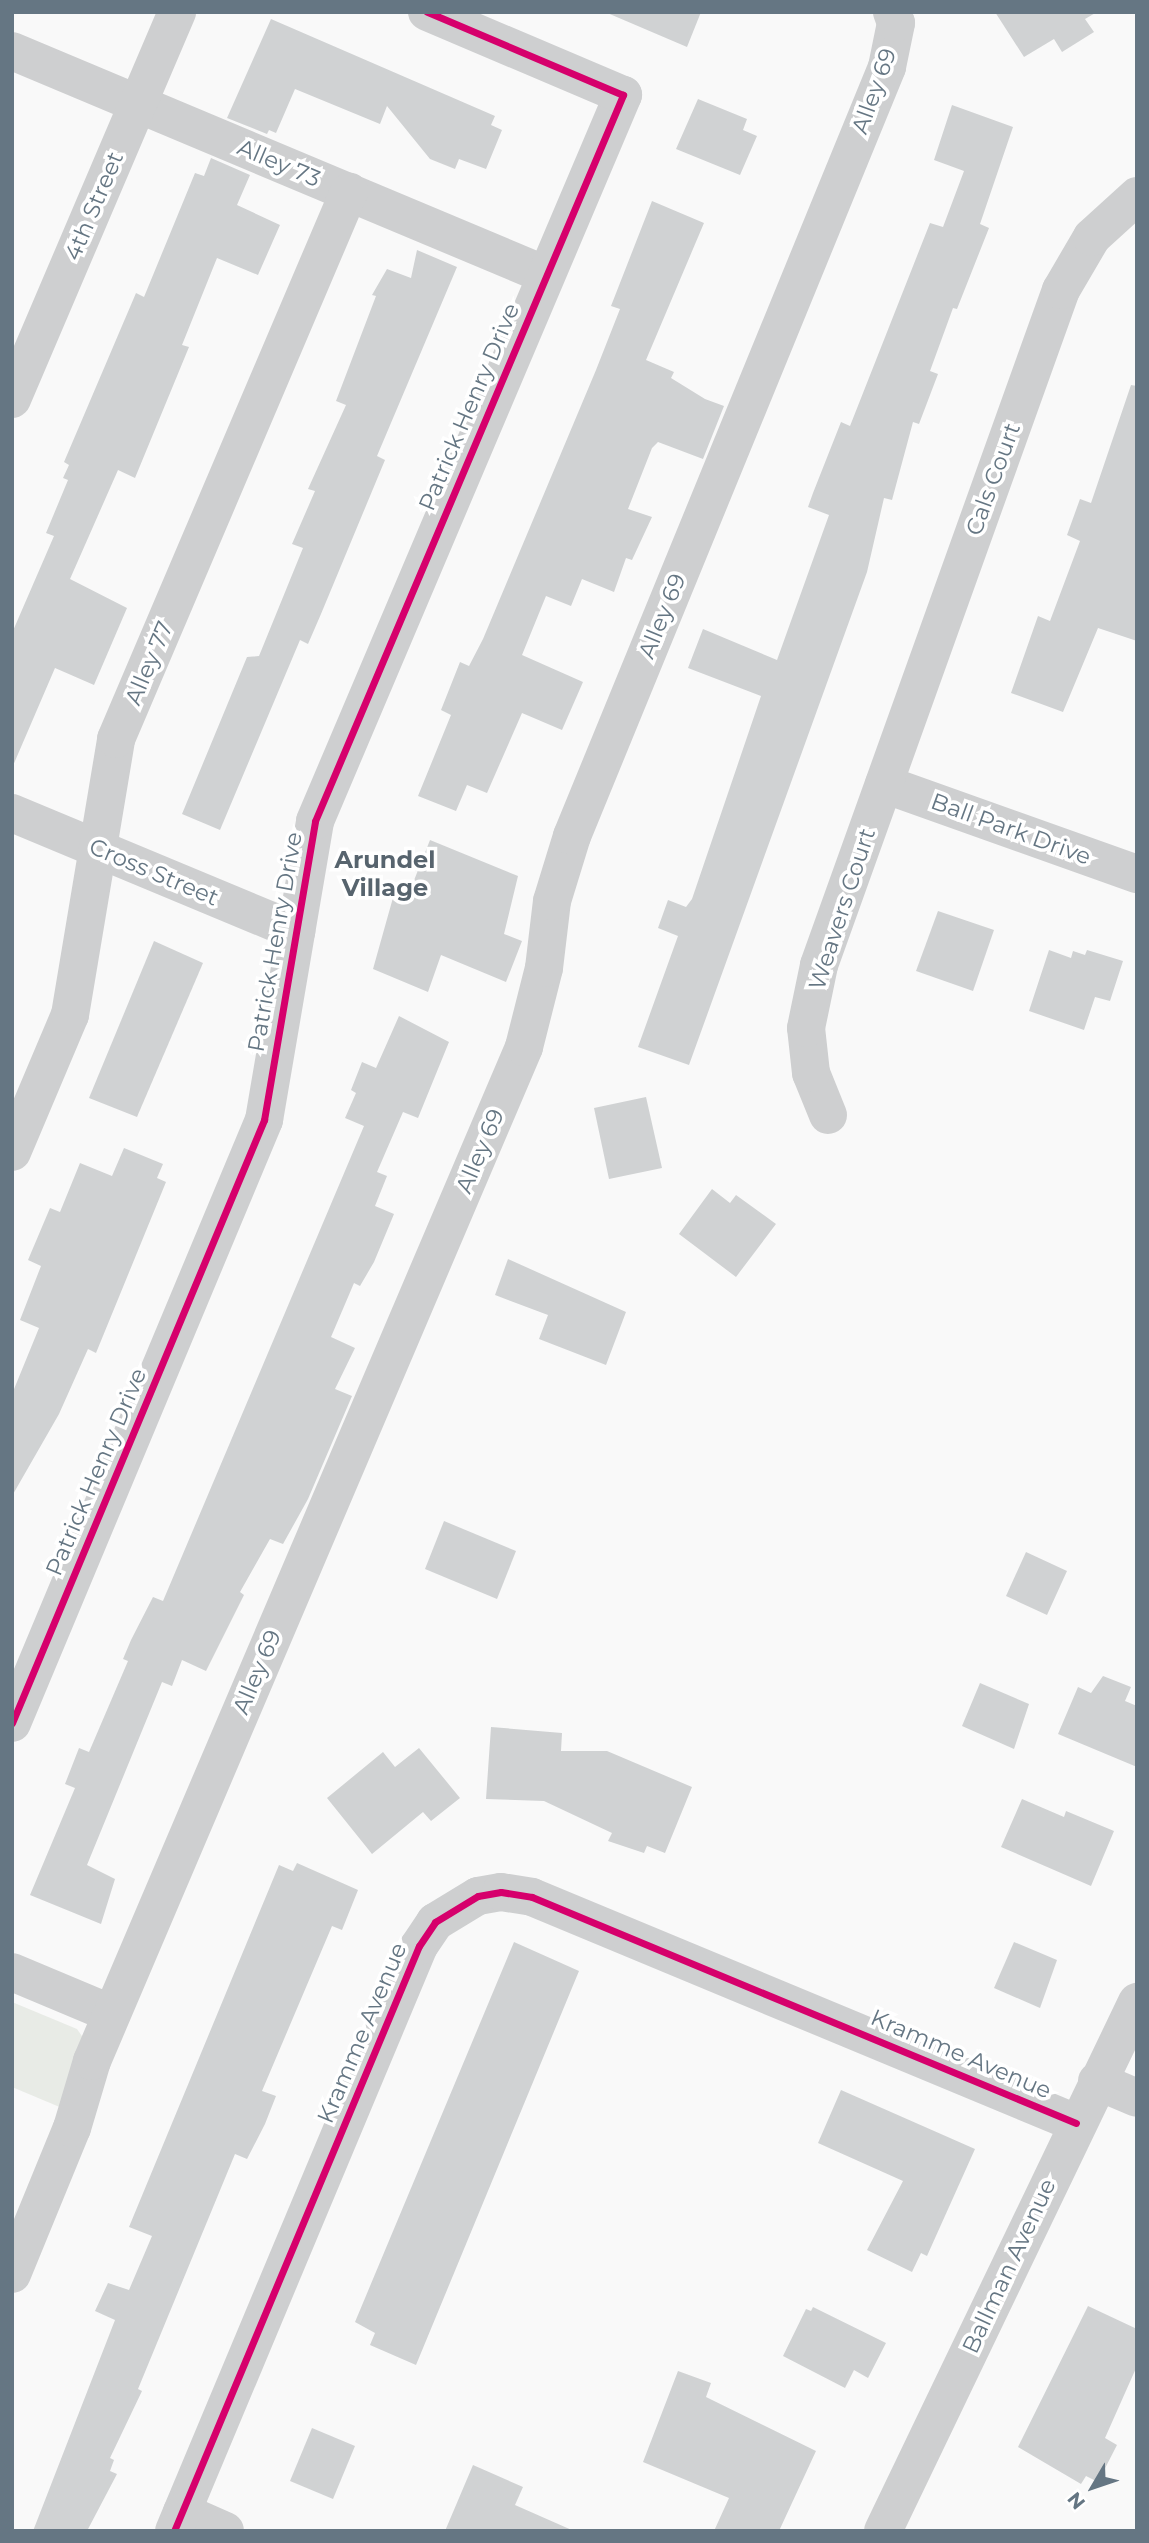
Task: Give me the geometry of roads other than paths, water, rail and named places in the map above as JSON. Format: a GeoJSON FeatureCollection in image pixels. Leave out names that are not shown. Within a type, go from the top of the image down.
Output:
{"type":"FeatureCollection","features":[{"type":"Feature","properties":{"kind":"street","name":"4th Street"},"geometry":{"type":"LineString","coordinates":[[12,400],[177,12]]}},
{"type":"Feature","properties":{"kind":"street","name":"Patrick Henry Drive"},"geometry":{"type":"LineString","coordinates":[[12,1723],[264,1120],[315,821],[624,95],[427,12]]}},
{"type":"Feature","properties":{"kind":"street","name":"Alley 69"},"geometry":{"type":"LineString","coordinates":[[12,2274],[72,2129],[111,2014],[524,1046],[544,968],[552,901],[572,836],[887,67],[896,23],[892,12]]}},
{"type":"Feature","properties":{"kind":"street","name":"Alley 73"},"geometry":{"type":"LineString","coordinates":[[12,51],[546,275]]}},
{"type":"Feature","properties":{"kind":"street","name":"Alley 77"},"geometry":{"type":"LineString","coordinates":[[12,1152],[69,1015],[116,739],[349,192]]}},
{"type":"Feature","properties":{"kind":"street","name":"Cals Court"},"geometry":{"type":"LineString","coordinates":[[884,784],[1061,290],[1092,236],[1137,196]]}},
{"type":"Feature","properties":{"kind":"street","name":"Ball Park Drive"},"geometry":{"type":"LineString","coordinates":[[884,784],[1137,874]]}},
{"type":"Feature","properties":{"kind":"street","name":"Weavers Court"},"geometry":{"type":"LineString","coordinates":[[828,1115],[811,1073],[806,1028],[819,965],[884,784]]}},
{"type":"Feature","properties":{"kind":"street","name":"Cross Street"},"geometry":{"type":"LineString","coordinates":[[12,813],[296,931]]}},
{"type":"Feature","properties":{"kind":"street","name":"Kramme Avenue"},"geometry":{"type":"LineString","coordinates":[[178,2521],[419,1947],[435,1922],[478,1896],[501,1892],[532,1897],[1076,2123]]}},
{"type":"Feature","properties":{"kind":"street"},"geometry":{"type":"LineString","coordinates":[[12,1972],[111,2014]]}},
{"type":"Feature","properties":{"kind":"street","name":"Ballman Avenue"},"geometry":{"type":"LineString","coordinates":[[883,2531],[1076,2123],[1137,2001]]}},
{"type":"Feature","properties":{"kind":"street"},"geometry":{"type":"LineString","coordinates":[[1097,2081],[1137,2098]]}},
{"type":"Feature","properties":{"kind":"street"},"geometry":{"type":"LineString","coordinates":[[178,2521],[225,2531]]}},
{"type":"Feature","properties":{"kind":"district","name":"Arundel Village"},"geometry":{"type":"Point","coordinates":[385,874]}}]}
